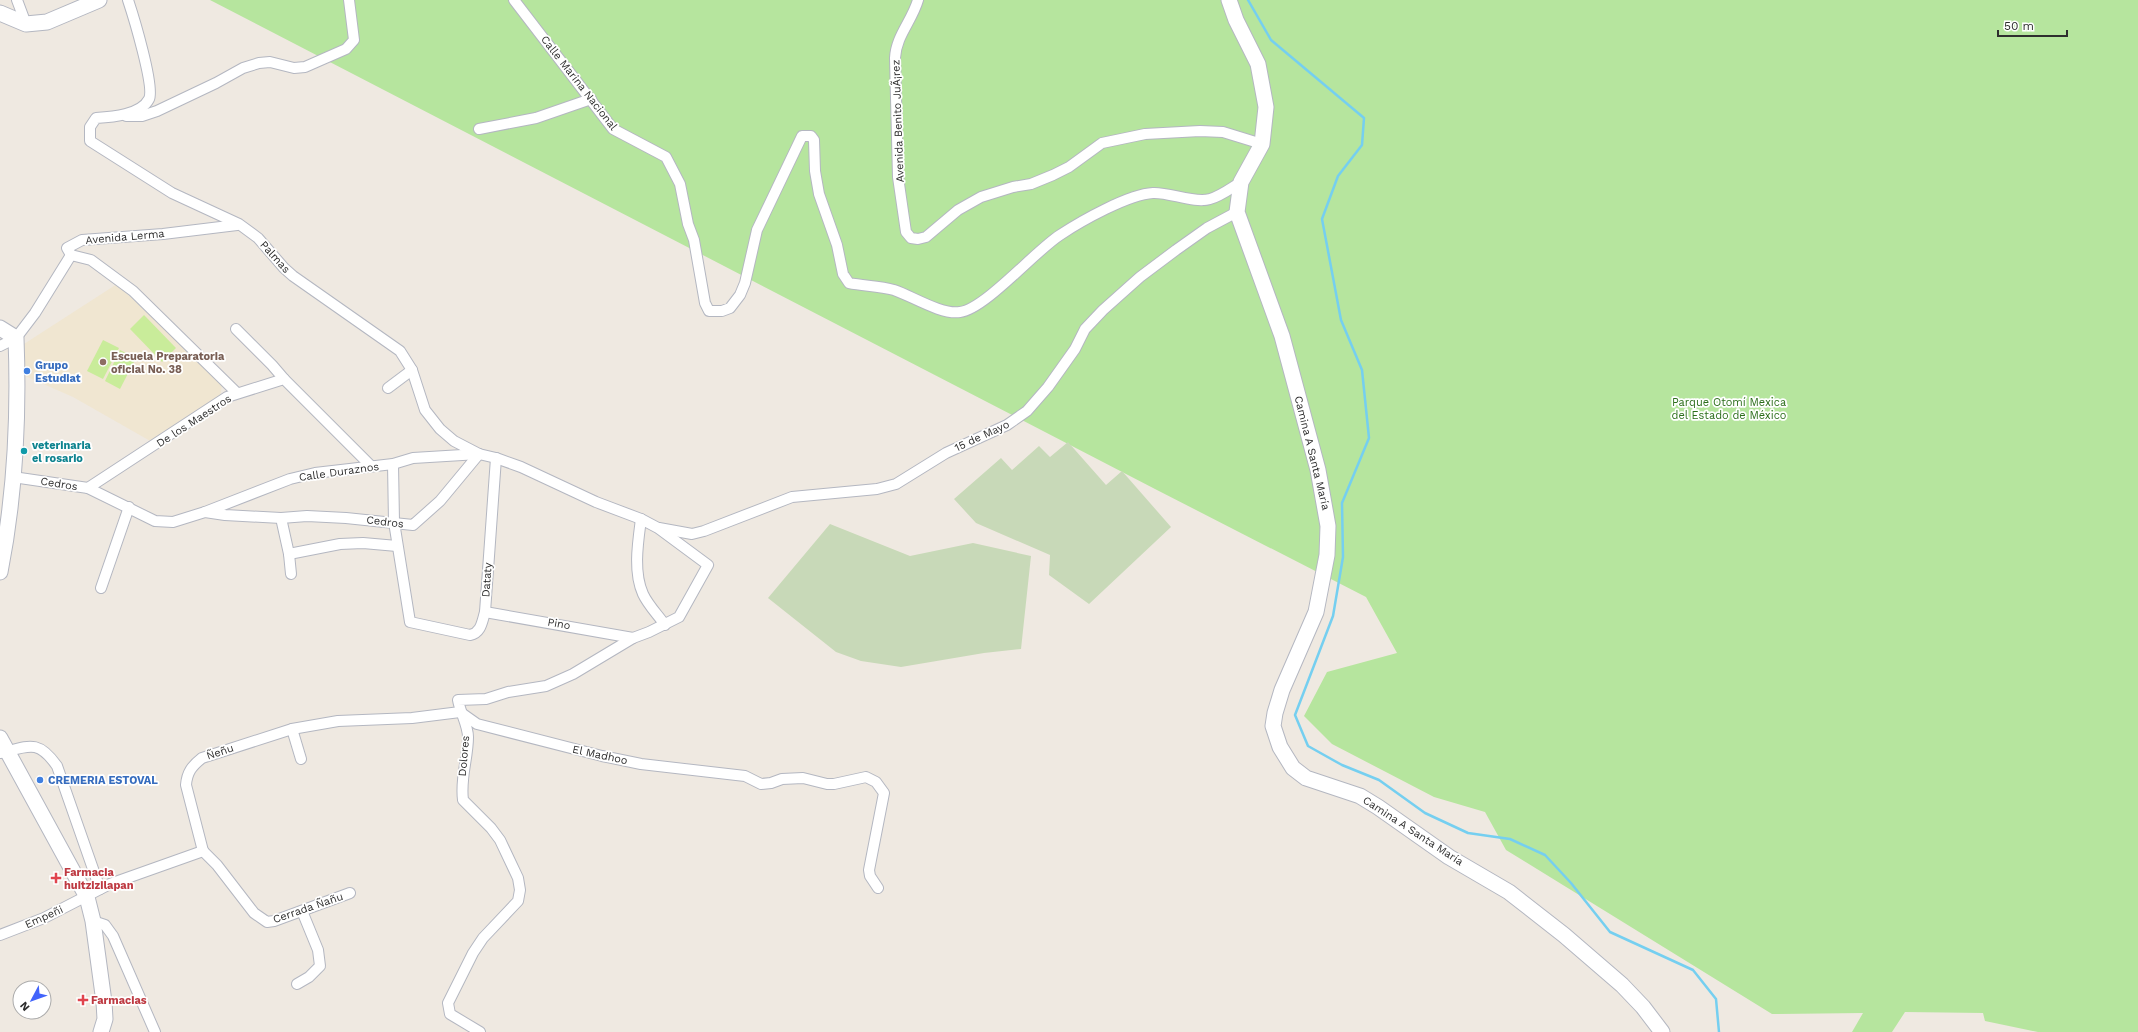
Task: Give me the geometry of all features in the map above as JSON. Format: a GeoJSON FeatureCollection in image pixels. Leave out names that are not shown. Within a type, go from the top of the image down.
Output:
{"type":"FeatureCollection","features":[{"type":"Feature","properties":{"kind":"main road"},"geometry":{"type":"LineString","coordinates":[[0,13],[26,24],[47,22],[99,0]]}},
{"type":"Feature","properties":{"kind":"main road","name":"Camina A Santa María"},"geometry":{"type":"LineString","coordinates":[[1229,0],[1236,20],[1258,64],[1266,107],[1262,144],[1242,182],[1237,212],[1282,336],[1318,470],[1328,526],[1328,555],[1316,612],[1274,712],[1273,726],[1280,747],[1293,768],[1306,778],[1360,796],[1378,806],[1407,825],[1432,846],[1509,892],[1564,935],[1622,985],[1662,1032]]}},
{"type":"Feature","properties":{"kind":"main road"},"geometry":{"type":"LineString","coordinates":[[0,328],[16,338],[17,383],[13,477],[0,572]]}},
{"type":"Feature","properties":{"kind":"main road"},"geometry":{"type":"LineString","coordinates":[[0,738],[4,752],[87,897],[93,921],[104,1002],[105,1019],[101,1032]]}},
{"type":"Feature","properties":{"kind":"street"},"geometry":{"type":"LineString","coordinates":[[17,0],[26,24]]}},
{"type":"Feature","properties":{"kind":"street","name":"Palmas"},"geometry":{"type":"LineString","coordinates":[[118,115],[141,107],[150,95],[140,42],[128,0]]}},
{"type":"Feature","properties":{"kind":"street","name":"Palmas"},"geometry":{"type":"LineString","coordinates":[[349,0],[354,40],[346,49],[300,68],[270,62],[243,68],[157,112],[142,116],[118,115],[96,118],[93,121],[89,133],[90,142],[172,193],[239,224],[258,238],[284,268],[293,276],[400,351],[412,370],[422,403],[429,416],[454,441],[479,454]]}},
{"type":"Feature","properties":{"kind":"street","name":"Calle Marina Nacional"},"geometry":{"type":"LineString","coordinates":[[514,0],[613,129],[666,157],[671,163],[680,184],[688,224],[694,240],[703,293],[709,311],[722,311],[730,308],[740,295],[745,283],[757,230],[802,136],[811,136],[814,140],[815,171],[819,194],[837,245],[843,274],[846,280],[849,282],[894,291],[940,308],[960,312],[974,306],[994,292],[1036,253],[1060,235],[1128,198],[1154,193],[1201,201],[1209,200],[1242,182]]}},
{"type":"Feature","properties":{"kind":"street","name":"Avenida Benito JuÃ¡rez"},"geometry":{"type":"LineString","coordinates":[[918,0],[908,25],[897,40],[895,58],[898,177],[906,232],[910,238],[918,239],[926,237],[958,210],[981,197],[1013,186],[1031,184],[1040,181],[1069,167],[1088,151],[1108,142],[1145,134],[1208,131],[1236,135],[1262,144]]}},
{"type":"Feature","properties":{"kind":"street"},"geometry":{"type":"LineString","coordinates":[[479,129],[536,118],[591,99]]}},
{"type":"Feature","properties":{"kind":"street","name":"15 de Mayo"},"geometry":{"type":"LineString","coordinates":[[658,528],[692,534],[704,531],[792,497],[877,489],[896,484],[946,453],[1007,425],[1027,411],[1048,387],[1075,349],[1086,329],[1103,310],[1140,277],[1176,250],[1222,218],[1237,212]]}},
{"type":"Feature","properties":{"kind":"street","name":"Avenida Lerma"},"geometry":{"type":"LineString","coordinates":[[0,346],[16,338],[35,313],[71,255],[67,248],[82,240],[163,234],[239,224]]}},
{"type":"Feature","properties":{"kind":"street","name":"De los Maestros"},"geometry":{"type":"LineString","coordinates":[[71,255],[91,260],[133,291],[237,393],[227,397],[88,488]]}},
{"type":"Feature","properties":{"kind":"street"},"geometry":{"type":"LineString","coordinates":[[236,329],[371,466]]}},
{"type":"Feature","properties":{"kind":"street"},"geometry":{"type":"LineString","coordinates":[[388,388],[412,370]]}},
{"type":"Feature","properties":{"kind":"street"},"geometry":{"type":"LineString","coordinates":[[237,393],[284,379]]}},
{"type":"Feature","properties":{"kind":"street"},"geometry":{"type":"LineString","coordinates":[[460,712],[458,700],[486,699],[508,692],[546,686],[560,681],[633,638],[665,625],[679,616],[708,565],[658,528],[641,519],[596,502],[496,458],[479,454]]}},
{"type":"Feature","properties":{"kind":"street","name":"Cedros"},"geometry":{"type":"LineString","coordinates":[[13,477],[88,488],[155,521],[164,523],[205,512],[225,515],[281,518],[307,516],[394,522],[413,525],[420,521],[440,501],[479,454]]}},
{"type":"Feature","properties":{"kind":"street","name":"Calle Duraznos"},"geometry":{"type":"LineString","coordinates":[[205,512],[290,480],[315,473],[393,464],[412,458],[479,454]]}},
{"type":"Feature","properties":{"kind":"street","name":"Dataty"},"geometry":{"type":"LineString","coordinates":[[397,546],[410,622],[470,635],[477,632],[481,626],[485,612],[496,458]]}},
{"type":"Feature","properties":{"kind":"street"},"geometry":{"type":"LineString","coordinates":[[289,554],[340,544],[363,543],[397,546],[394,522],[393,464]]}},
{"type":"Feature","properties":{"kind":"street"},"geometry":{"type":"LineString","coordinates":[[101,588],[129,507]]}},
{"type":"Feature","properties":{"kind":"street"},"geometry":{"type":"LineString","coordinates":[[281,518],[289,554],[291,574]]}},
{"type":"Feature","properties":{"kind":"street"},"geometry":{"type":"LineString","coordinates":[[641,519],[639,537],[639,581],[644,595],[665,625]]}},
{"type":"Feature","properties":{"kind":"street","name":"Pino"},"geometry":{"type":"LineString","coordinates":[[485,612],[633,638]]}},
{"type":"Feature","properties":{"kind":"street","name":"Ñeñu"},"geometry":{"type":"LineString","coordinates":[[203,851],[186,786],[187,775],[193,765],[202,758],[292,729],[338,721],[412,718],[460,712]]}},
{"type":"Feature","properties":{"kind":"street","name":"El Madhoo"},"geometry":{"type":"LineString","coordinates":[[460,712],[477,724],[602,756],[641,764],[745,776],[766,784],[782,779],[803,778],[827,784],[866,777],[876,782],[884,793],[884,805],[869,870],[870,876],[878,888]]}},
{"type":"Feature","properties":{"kind":"street","name":"Dolores"},"geometry":{"type":"LineString","coordinates":[[460,712],[468,735],[462,781],[463,800],[491,828],[500,840],[518,878],[520,890],[518,901],[483,938],[452,992],[448,1008],[450,1014],[456,1019],[480,1032]]}},
{"type":"Feature","properties":{"kind":"street"},"geometry":{"type":"LineString","coordinates":[[292,729],[301,759]]}},
{"type":"Feature","properties":{"kind":"street"},"geometry":{"type":"LineString","coordinates":[[4,752],[22,746],[34,745],[50,756],[57,766],[100,889]]}},
{"type":"Feature","properties":{"kind":"street"},"geometry":{"type":"LineString","coordinates":[[87,897],[100,889],[203,851]]}},
{"type":"Feature","properties":{"kind":"street","name":"Cerrada Ñañu"},"geometry":{"type":"LineString","coordinates":[[203,851],[217,865],[260,919],[267,922],[274,922],[350,893]]}},
{"type":"Feature","properties":{"kind":"street","name":"Empeñi"},"geometry":{"type":"LineString","coordinates":[[0,936],[44,918],[87,897]]}},
{"type":"Feature","properties":{"kind":"street"},"geometry":{"type":"LineString","coordinates":[[297,984],[310,977],[320,966],[318,950],[302,911]]}},
{"type":"Feature","properties":{"kind":"street"},"geometry":{"type":"LineString","coordinates":[[93,921],[105,925],[113,936],[155,1032]]}},
{"type":"Feature","properties":{"kind":"shaded area"},"geometry":{"type":"Polygon","coordinates":[[[117,284],[222,385],[220,397],[152,442],[73,397],[25,376],[24,344],[117,284]]]}},
{"type":"Feature","properties":{"kind":"green space","name":"Parque Otomí Mexica del Estado de México"},"geometry":{"type":"Polygon","coordinates":[[[210,0],[2138,0],[2138,1032],[2038,1032],[1985,1021],[1983,1013],[1905,1012],[1892,1032],[1852,1032],[1863,1013],[1772,1014],[1506,850],[1485,812],[1434,797],[1332,744],[1304,716],[1327,672],[1397,653],[1366,597],[210,0]]]}},
{"type":"Feature","properties":{"kind":"green space"},"geometry":{"type":"Polygon","coordinates":[[[144,315],[176,348],[162,362],[130,329],[144,315]]]}},
{"type":"Feature","properties":{"kind":"green space"},"geometry":{"type":"Polygon","coordinates":[[[103,340],[119,348],[103,379],[87,371],[103,340]]]}},
{"type":"Feature","properties":{"kind":"green space"},"geometry":{"type":"Polygon","coordinates":[[[120,350],[136,358],[120,389],[105,381],[120,350]]]}},
{"type":"Feature","properties":{"kind":"green space"},"geometry":{"type":"Polygon","coordinates":[[[1068,442],[1106,485],[1122,471],[1171,527],[1089,604],[1049,575],[1050,555],[976,523],[954,499],[1001,458],[1012,470],[1039,446],[1050,457],[1068,442]]]}},
{"type":"Feature","properties":{"kind":"green space"},"geometry":{"type":"Polygon","coordinates":[[[830,524],[910,556],[973,543],[1031,556],[1021,649],[984,653],[901,667],[861,661],[836,652],[768,598],[830,524]]]}},
{"type":"Feature","properties":{"kind":"waterway"},"geometry":{"type":"LineString","coordinates":[[1248,0],[1271,40],[1364,118],[1362,145],[1338,176],[1322,219],[1341,320],[1362,370],[1369,438],[1342,503],[1343,557],[1333,616],[1295,715],[1308,746],[1342,765],[1379,780],[1425,813],[1468,833],[1510,839],[1545,855],[1571,883],[1610,932],[1693,970],[1716,999],[1719,1032]]}},
{"type":"Feature","properties":{"kind":"place","name":"Escuela Preparatoria oficial No. 38"},"geometry":{"type":"Point","coordinates":[103,362]}},
{"type":"Feature","properties":{"kind":"place","name":"Grupo Estudiat"},"geometry":{"type":"Point","coordinates":[27,371]}},
{"type":"Feature","properties":{"kind":"place","name":"veterinaria el rosario"},"geometry":{"type":"Point","coordinates":[24,451]}},
{"type":"Feature","properties":{"kind":"place","name":"CREMERIA ESTOVAL"},"geometry":{"type":"Point","coordinates":[40,780]}},
{"type":"Feature","properties":{"kind":"place","name":"Farmacia huitzizilapan"},"geometry":{"type":"Point","coordinates":[56,878]}},
{"type":"Feature","properties":{"kind":"place","name":"Farmacias"},"geometry":{"type":"Point","coordinates":[83,1000]}}]}
